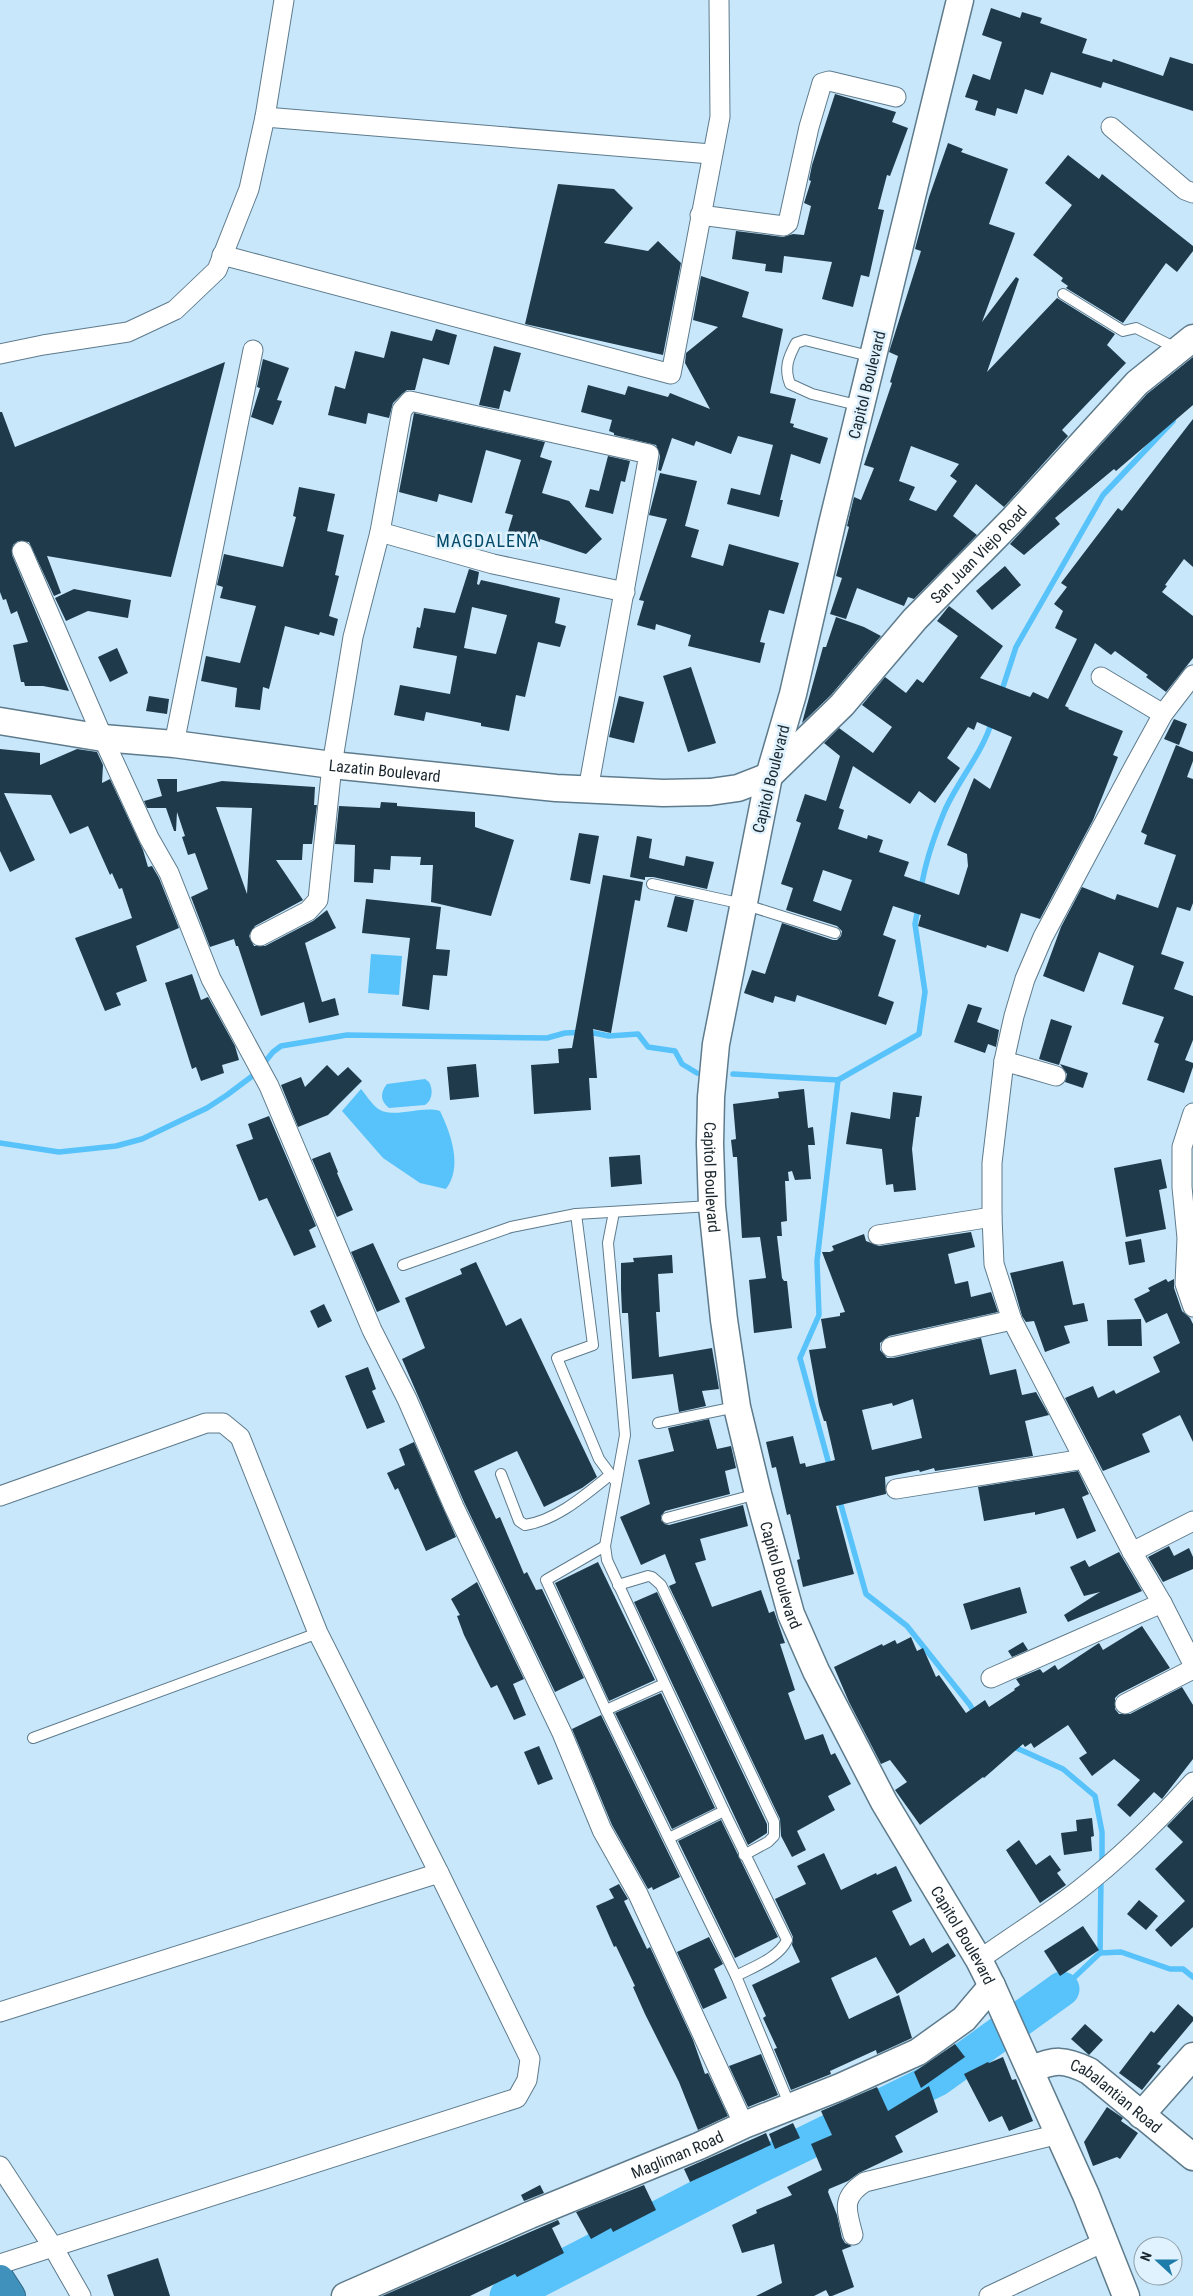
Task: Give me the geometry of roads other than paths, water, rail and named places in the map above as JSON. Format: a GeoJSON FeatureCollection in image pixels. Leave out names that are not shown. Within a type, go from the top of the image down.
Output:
{"type":"FeatureCollection","features":[{"type":"Feature","properties":{"kind":"highway"},"geometry":{"type":"LineString","coordinates":[[0,2279],[11,2296]]}},
{"type":"Feature","properties":{"kind":"main road","name":"Capitol Boulevard"},"geometry":{"type":"LineString","coordinates":[[960,0],[793,694],[769,776],[716,1044],[711,1097],[712,1206],[724,1320],[737,1407],[758,1494],[791,1614],[816,1671],[884,1802],[979,1960],[1059,2134],[1126,2296]]}},
{"type":"Feature","properties":{"kind":"main road","name":"San Juan Viejo Road"},"geometry":{"type":"LineString","coordinates":[[769,776],[842,705],[909,625],[1014,518],[1137,383],[1186,344]]}},
{"type":"Feature","properties":{"kind":"main road","name":"Lazatin Boulevard"},"geometry":{"type":"LineString","coordinates":[[0,721],[103,738],[174,744],[332,765],[588,790],[634,793],[710,792],[738,788],[769,776]]}},
{"type":"Feature","properties":{"kind":"main road","name":"Magliman Road"},"geometry":{"type":"LineString","coordinates":[[345,2296],[530,2215],[699,2146],[790,2106],[840,2087],[918,2052],[964,2019],[995,1993]]}},
{"type":"Feature","properties":{"kind":"main road"},"geometry":{"type":"LineString","coordinates":[[1141,2115],[1193,2056]]}},
{"type":"Feature","properties":{"kind":"main road","name":"Cabalantian Road"},"geometry":{"type":"LineString","coordinates":[[1025,2060],[1072,2063],[1089,2071],[1193,2157]]}},
{"type":"Feature","properties":{"kind":"street"},"geometry":{"type":"LineString","coordinates":[[0,354],[42,345],[128,332],[175,310],[217,270],[250,190],[284,0]]}},
{"type":"Feature","properties":{"kind":"street"},"geometry":{"type":"LineString","coordinates":[[222,255],[671,374],[711,154],[720,116],[719,0]]}},
{"type":"Feature","properties":{"kind":"street"},"geometry":{"type":"LineString","coordinates":[[700,215],[784,226],[788,223],[808,127],[822,83],[830,81],[896,96]]}},
{"type":"Feature","properties":{"kind":"street"},"geometry":{"type":"LineString","coordinates":[[264,117],[711,154]]}},
{"type":"Feature","properties":{"kind":"street"},"geometry":{"type":"LineString","coordinates":[[1111,127],[1185,190],[1193,193]]}},
{"type":"Feature","properties":{"kind":"street"},"geometry":{"type":"LineString","coordinates":[[174,744],[253,350]]}},
{"type":"Feature","properties":{"kind":"street"},"geometry":{"type":"LineString","coordinates":[[260,936],[308,911],[316,903],[332,765],[353,637],[380,532],[402,410],[410,401],[649,454],[588,790]]}},
{"type":"Feature","properties":{"kind":"street"},"geometry":{"type":"LineString","coordinates":[[380,532],[493,564],[625,592]]}},
{"type":"Feature","properties":{"kind":"street"},"geometry":{"type":"LineString","coordinates":[[22,551],[103,738],[149,838],[169,873],[211,979],[269,1086],[372,1330],[407,1399],[454,1507],[562,1733],[602,1830],[638,1894],[744,2125]]}},
{"type":"Feature","properties":{"kind":"street"},"geometry":{"type":"LineString","coordinates":[[1193,675],[1163,714],[1043,937],[1025,980],[1014,1016],[1004,1061],[992,1163],[994,1264],[1012,1320],[1132,1552],[1162,1602],[1193,1664]]}},
{"type":"Feature","properties":{"kind":"street"},"geometry":{"type":"LineString","coordinates":[[1100,677],[1163,714]]}},
{"type":"Feature","properties":{"kind":"street"},"geometry":{"type":"LineString","coordinates":[[1004,1061],[1056,1076]]}},
{"type":"Feature","properties":{"kind":"street"},"geometry":{"type":"LineString","coordinates":[[1193,1113],[1182,1147],[1182,1187],[1190,1233],[1185,1284],[1193,1308]]}},
{"type":"Feature","properties":{"kind":"street"},"geometry":{"type":"LineString","coordinates":[[878,1235],[992,1217]]}},
{"type":"Feature","properties":{"kind":"street"},"geometry":{"type":"LineString","coordinates":[[891,1346],[1012,1320]]}},
{"type":"Feature","properties":{"kind":"street"},"geometry":{"type":"LineString","coordinates":[[0,1496],[206,1424],[223,1423],[240,1437],[318,1633],[530,2059],[527,2080],[517,2098],[0,2264]]}},
{"type":"Feature","properties":{"kind":"street"},"geometry":{"type":"LineString","coordinates":[[896,1489],[1084,1459]]}},
{"type":"Feature","properties":{"kind":"street"},"geometry":{"type":"LineString","coordinates":[[1132,1552],[1193,1521]]}},
{"type":"Feature","properties":{"kind":"street"},"geometry":{"type":"LineString","coordinates":[[990,1678],[1162,1602]]}},
{"type":"Feature","properties":{"kind":"street"},"geometry":{"type":"LineString","coordinates":[[1125,1704],[1193,1670]]}},
{"type":"Feature","properties":{"kind":"street"},"geometry":{"type":"LineString","coordinates":[[979,1960],[1078,1891],[1120,1856],[1167,1811],[1193,1782]]}},
{"type":"Feature","properties":{"kind":"street"},"geometry":{"type":"LineString","coordinates":[[0,2012],[439,1873]]}},
{"type":"Feature","properties":{"kind":"street"},"geometry":{"type":"LineString","coordinates":[[853,2235],[846,2207],[849,2198],[856,2188],[865,2182],[1059,2134]]}},
{"type":"Feature","properties":{"kind":"street"},"geometry":{"type":"LineString","coordinates":[[0,2166],[53,2247],[80,2296]]}},
{"type":"Feature","properties":{"kind":"street"},"geometry":{"type":"LineString","coordinates":[[989,2296],[1104,2242]]}},
{"type":"Feature","properties":{"kind":"lane"},"geometry":{"type":"LineString","coordinates":[[1063,294],[1123,331],[1136,328],[1186,344]]}},
{"type":"Feature","properties":{"kind":"lane"},"geometry":{"type":"LineString","coordinates":[[861,406],[812,394],[790,384],[786,373],[788,360],[796,343],[804,340],[874,357]]}},
{"type":"Feature","properties":{"kind":"lane"},"geometry":{"type":"LineString","coordinates":[[652,884],[743,904],[834,932]]}},
{"type":"Feature","properties":{"kind":"lane"},"geometry":{"type":"LineString","coordinates":[[403,1264],[511,1227],[576,1214],[712,1206]]}},
{"type":"Feature","properties":{"kind":"lane"},"geometry":{"type":"LineString","coordinates":[[614,1212],[608,1243],[625,1435],[613,1479],[605,1546],[607,1560],[744,1854],[787,1940],[783,1949],[776,1954],[736,1976]]}},
{"type":"Feature","properties":{"kind":"lane"},"geometry":{"type":"LineString","coordinates":[[576,1214],[593,1346],[557,1358],[599,1458],[613,1479]]}},
{"type":"Feature","properties":{"kind":"lane"},"geometry":{"type":"LineString","coordinates":[[658,1423],[737,1407]]}},
{"type":"Feature","properties":{"kind":"lane"},"geometry":{"type":"LineString","coordinates":[[501,1474],[519,1521],[525,1525],[534,1524],[575,1504],[613,1479]]}},
{"type":"Feature","properties":{"kind":"lane"},"geometry":{"type":"LineString","coordinates":[[667,1518],[758,1494]]}},
{"type":"Feature","properties":{"kind":"lane"},"geometry":{"type":"LineString","coordinates":[[605,1546],[546,1580],[606,1710],[736,1976],[790,2106]]}},
{"type":"Feature","properties":{"kind":"lane"},"geometry":{"type":"LineString","coordinates":[[618,1585],[648,1576],[661,1585],[774,1822],[774,1836],[768,1842],[744,1854]]}},
{"type":"Feature","properties":{"kind":"lane"},"geometry":{"type":"LineString","coordinates":[[33,1738],[318,1633]]}},
{"type":"Feature","properties":{"kind":"lane"},"geometry":{"type":"LineString","coordinates":[[606,1710],[664,1684]]}},
{"type":"Feature","properties":{"kind":"lane"},"geometry":{"type":"LineString","coordinates":[[669,1838],[724,1811]]}},
{"type":"Feature","properties":{"kind":"water"},"geometry":{"type":"Polygon","coordinates":[[[371,954],[402,956],[399,995],[368,993],[371,954]]]}},
{"type":"Feature","properties":{"kind":"water"},"geometry":{"type":"Polygon","coordinates":[[[425,1079],[429,1082],[432,1091],[430,1100],[425,1105],[389,1108],[384,1103],[382,1094],[387,1084],[425,1079]]]}},
{"type":"Feature","properties":{"kind":"water"},"geometry":{"type":"Polygon","coordinates":[[[361,1089],[377,1108],[383,1111],[399,1113],[424,1110],[440,1111],[454,1150],[454,1171],[446,1189],[420,1183],[383,1158],[342,1111],[361,1089]]]}},
{"type":"Feature","properties":{"kind":"waterway"},"geometry":{"type":"LineString","coordinates":[[1001,693],[1016,647],[1103,495],[1173,421]]}},
{"type":"Feature","properties":{"kind":"waterway"},"geometry":{"type":"LineString","coordinates":[[921,889],[931,849],[945,810],[988,733],[992,721]]}},
{"type":"Feature","properties":{"kind":"waterway"},"geometry":{"type":"LineString","coordinates":[[830,1468],[800,1358],[819,1315],[817,1261],[838,1080],[919,1034],[925,992],[915,924],[918,908]]}},
{"type":"Feature","properties":{"kind":"waterway"},"geometry":{"type":"LineString","coordinates":[[0,1143],[59,1152],[116,1146],[142,1139],[207,1108],[227,1095],[255,1074],[273,1052],[281,1046],[347,1035],[547,1038],[565,1033],[589,1032],[609,1036],[638,1034],[648,1047],[675,1051],[682,1064],[697,1073]]}},
{"type":"Feature","properties":{"kind":"waterway"},"geometry":{"type":"LineString","coordinates":[[733,1074],[838,1080]]}},
{"type":"Feature","properties":{"kind":"waterway"},"geometry":{"type":"LineString","coordinates":[[839,1498],[866,1594],[907,1626],[970,1705],[975,1714]]}},
{"type":"Feature","properties":{"kind":"waterway"},"geometry":{"type":"LineString","coordinates":[[1012,1746],[1063,1769],[1095,1796],[1102,1832],[1102,1866]]}},
{"type":"Feature","properties":{"kind":"waterway"},"geometry":{"type":"LineString","coordinates":[[1100,1953],[1101,1878]]}},
{"type":"Feature","properties":{"kind":"waterway"},"geometry":{"type":"LineString","coordinates":[[1062,1989],[1100,1953],[1121,1952],[1170,1969],[1183,1969],[1193,1977]]}},
{"type":"Feature","properties":{"kind":"waterway"},"geometry":{"type":"LineString","coordinates":[[507,2296],[757,2167],[937,2079],[1062,1989]]}},
{"type":"Feature","properties":{"kind":"district","name":"MAGDALENA"},"geometry":{"type":"Point","coordinates":[488,540]}}]}
